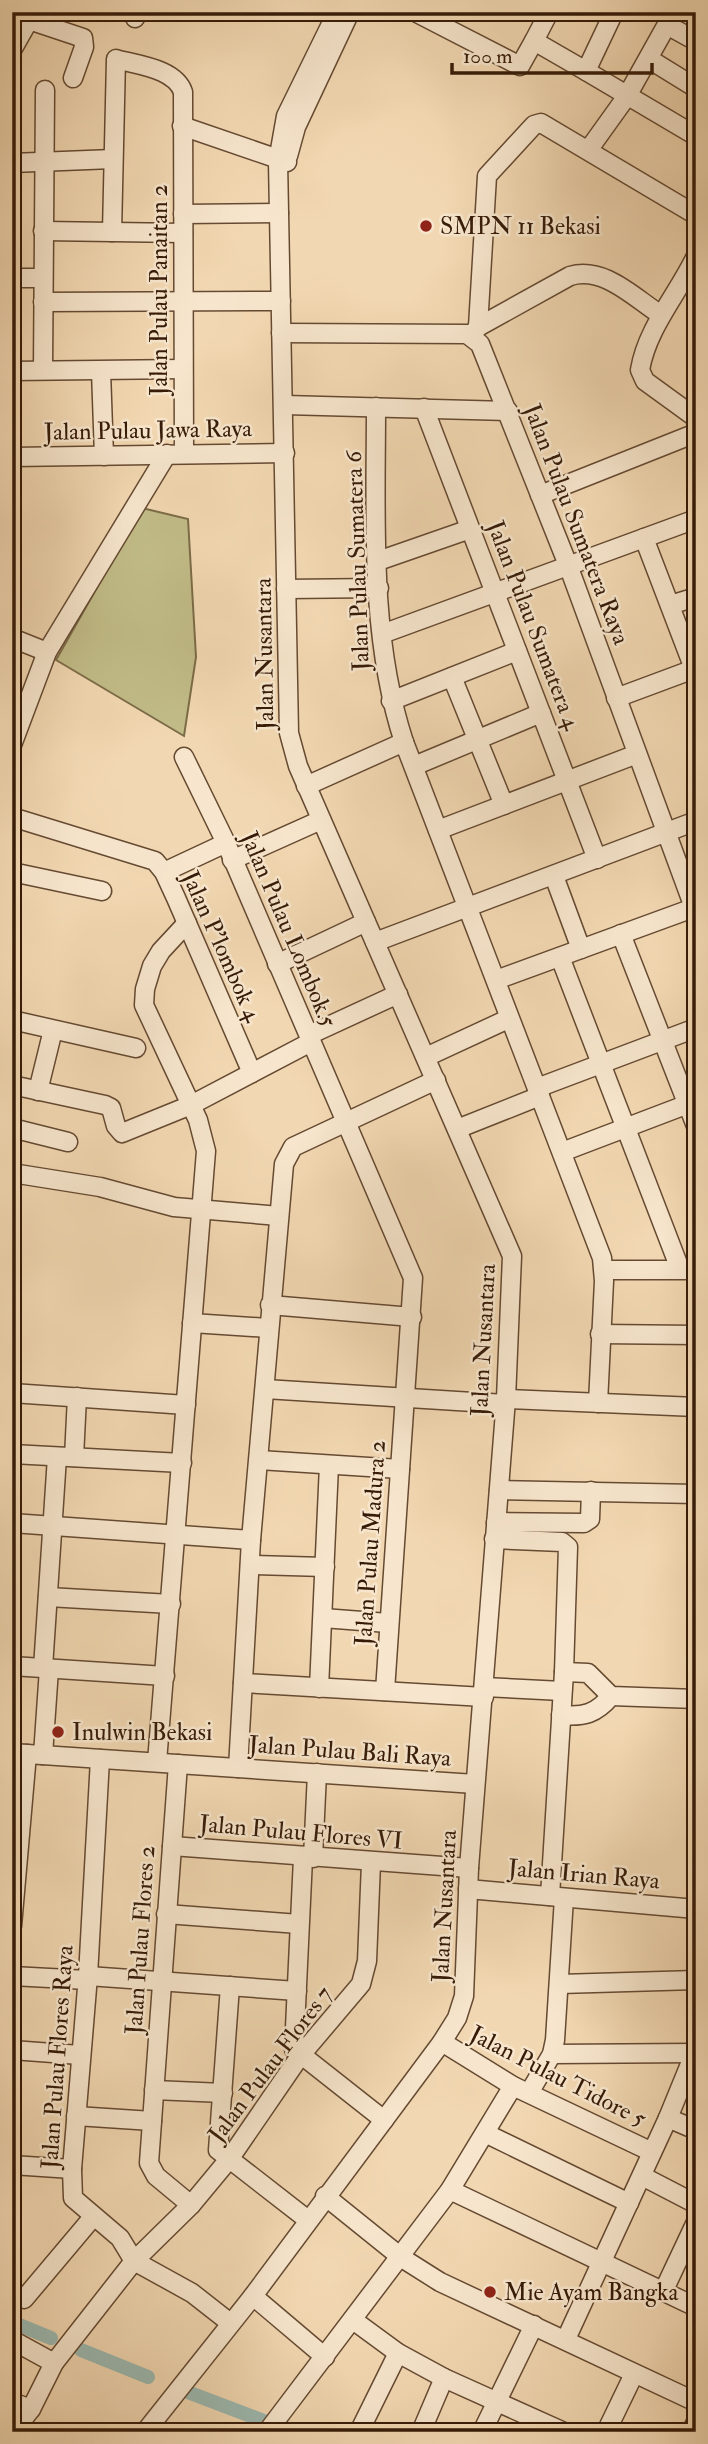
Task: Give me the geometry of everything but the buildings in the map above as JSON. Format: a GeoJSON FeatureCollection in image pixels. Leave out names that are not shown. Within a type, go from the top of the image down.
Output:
{"type":"FeatureCollection","features":[{"type":"Feature","properties":{"kind":"street","name":"Jalan Nusantara"},"geometry":{"type":"LineString","coordinates":[[145,2432],[190,2370],[253,2296],[442,2042],[463,2006],[469,1868],[499,1489],[512,1256],[506,1236],[306,786],[289,733],[279,190],[286,116],[337,12]]}},
{"type":"Feature","properties":{"kind":"street","name":"Jalan Nusantara"},"geometry":{"type":"LineString","coordinates":[[283,161],[350,12]]}},
{"type":"Feature","properties":{"kind":"street"},"geometry":{"type":"LineString","coordinates":[[415,12],[520,66],[549,12]]}},
{"type":"Feature","properties":{"kind":"street"},"geometry":{"type":"LineString","coordinates":[[586,71],[614,12]]}},
{"type":"Feature","properties":{"kind":"street"},"geometry":{"type":"LineString","coordinates":[[589,149],[627,96],[670,19],[696,41]]}},
{"type":"Feature","properties":{"kind":"street"},"geometry":{"type":"LineString","coordinates":[[12,50],[25,23],[31,20],[83,38],[84,44],[73,78]]}},
{"type":"Feature","properties":{"kind":"street"},"geometry":{"type":"LineString","coordinates":[[534,41],[696,136]]}},
{"type":"Feature","properties":{"kind":"street","name":"Jalan Pulau Panaitan 2"},"geometry":{"type":"LineString","coordinates":[[113,159],[116,59],[160,71],[175,80],[183,92],[183,369],[175,454]]}},
{"type":"Feature","properties":{"kind":"street"},"geometry":{"type":"LineString","coordinates":[[649,59],[696,88]]}},
{"type":"Feature","properties":{"kind":"street"},"geometry":{"type":"LineString","coordinates":[[43,370],[45,90]]}},
{"type":"Feature","properties":{"kind":"street"},"geometry":{"type":"LineString","coordinates":[[475,331],[486,176],[534,125],[541,123],[589,149],[696,215]]}},
{"type":"Feature","properties":{"kind":"street"},"geometry":{"type":"LineString","coordinates":[[182,126],[283,161]]}},
{"type":"Feature","properties":{"kind":"street"},"geometry":{"type":"LineString","coordinates":[[12,163],[113,159],[112,232]]}},
{"type":"Feature","properties":{"kind":"street"},"geometry":{"type":"LineString","coordinates":[[183,214],[279,213]]}},
{"type":"Feature","properties":{"kind":"street"},"geometry":{"type":"LineString","coordinates":[[43,231],[183,233]]}},
{"type":"Feature","properties":{"kind":"street"},"geometry":{"type":"LineString","coordinates":[[696,256],[683,283],[661,315],[640,370],[645,381],[696,418]]}},
{"type":"Feature","properties":{"kind":"street"},"geometry":{"type":"LineString","coordinates":[[281,333],[475,331],[570,276],[585,272],[599,274],[661,315]]}},
{"type":"Feature","properties":{"kind":"street"},"geometry":{"type":"LineString","coordinates":[[12,278],[43,278]]}},
{"type":"Feature","properties":{"kind":"street"},"geometry":{"type":"LineString","coordinates":[[43,302],[281,301]]}},
{"type":"Feature","properties":{"kind":"street","name":"Jalan Pulau Sumatera Raya"},"geometry":{"type":"LineString","coordinates":[[475,331],[486,352],[568,565],[695,909]]}},
{"type":"Feature","properties":{"kind":"street"},"geometry":{"type":"LineString","coordinates":[[12,370],[183,369]]}},
{"type":"Feature","properties":{"kind":"street"},"geometry":{"type":"LineString","coordinates":[[102,370],[104,456]]}},
{"type":"Feature","properties":{"kind":"street"},"geometry":{"type":"LineString","coordinates":[[285,405],[508,411]]}},
{"type":"Feature","properties":{"kind":"street","name":"Jalan Pulau Sumatera 6"},"geometry":{"type":"LineString","coordinates":[[376,407],[379,588],[391,701],[404,742],[496,980],[508,1019],[562,1153],[604,1270]]}},
{"type":"Feature","properties":{"kind":"street","name":"Jalan Pulau Sumatera 4"},"geometry":{"type":"LineString","coordinates":[[424,408],[597,859]]}},
{"type":"Feature","properties":{"kind":"street"},"geometry":{"type":"LineString","coordinates":[[540,495],[696,433]]}},
{"type":"Feature","properties":{"kind":"street","name":"Jalan Pulau Jawa Raya"},"geometry":{"type":"LineString","coordinates":[[12,457],[285,453]]}},
{"type":"Feature","properties":{"kind":"street"},"geometry":{"type":"LineString","coordinates":[[12,745],[47,652],[68,612],[175,454]]}},
{"type":"Feature","properties":{"kind":"street"},"geometry":{"type":"LineString","coordinates":[[382,634],[696,519]]}},
{"type":"Feature","properties":{"kind":"street"},"geometry":{"type":"LineString","coordinates":[[378,561],[470,529]]}},
{"type":"Feature","properties":{"kind":"street"},"geometry":{"type":"LineString","coordinates":[[616,698],[695,671],[644,538]]}},
{"type":"Feature","properties":{"kind":"street"},"geometry":{"type":"LineString","coordinates":[[286,589],[379,588]]}},
{"type":"Feature","properties":{"kind":"street"},"geometry":{"type":"LineString","coordinates":[[670,605],[696,597]]}},
{"type":"Feature","properties":{"kind":"street"},"geometry":{"type":"LineString","coordinates":[[12,638],[47,652]]}},
{"type":"Feature","properties":{"kind":"street"},"geometry":{"type":"LineString","coordinates":[[391,701],[517,651]]}},
{"type":"Feature","properties":{"kind":"street"},"geometry":{"type":"LineString","coordinates":[[452,677],[503,805]]}},
{"type":"Feature","properties":{"kind":"street"},"geometry":{"type":"LineString","coordinates":[[414,766],[541,713]]}},
{"type":"Feature","properties":{"kind":"street"},"geometry":{"type":"LineString","coordinates":[[306,786],[404,742]]}},
{"type":"Feature","properties":{"kind":"street"},"geometry":{"type":"LineString","coordinates":[[438,830],[566,778],[637,754]]}},
{"type":"Feature","properties":{"kind":"street","name":"Jalan Pulau Lombok.5"},"geometry":{"type":"LineString","coordinates":[[184,757],[226,843],[409,1266],[413,1279],[412,1317]]}},
{"type":"Feature","properties":{"kind":"street","name":"Jalan P'lombok 4"},"geometry":{"type":"LineString","coordinates":[[12,817],[145,857],[164,872],[252,1073]]}},
{"type":"Feature","properties":{"kind":"street"},"geometry":{"type":"LineString","coordinates":[[232,860],[321,820]]}},
{"type":"Feature","properties":{"kind":"street"},"geometry":{"type":"LineString","coordinates":[[375,942],[696,821]]}},
{"type":"Feature","properties":{"kind":"street"},"geometry":{"type":"LineString","coordinates":[[164,872],[226,843]]}},
{"type":"Feature","properties":{"kind":"street"},"geometry":{"type":"LineString","coordinates":[[12,872],[102,891]]}},
{"type":"Feature","properties":{"kind":"street"},"geometry":{"type":"LineString","coordinates":[[554,876],[581,949]]}},
{"type":"Feature","properties":{"kind":"street"},"geometry":{"type":"LineString","coordinates":[[496,980],[695,909]]}},
{"type":"Feature","properties":{"kind":"street"},"geometry":{"type":"LineString","coordinates":[[277,964],[366,922]]}},
{"type":"Feature","properties":{"kind":"street"},"geometry":{"type":"LineString","coordinates":[[157,1762],[206,1151],[204,1137],[191,1105],[144,1005],[145,989],[152,966],[161,951],[187,923]]}},
{"type":"Feature","properties":{"kind":"street"},"geometry":{"type":"LineString","coordinates":[[621,934],[662,1040],[691,1103],[696,1126]]}},
{"type":"Feature","properties":{"kind":"street"},"geometry":{"type":"LineString","coordinates":[[559,957],[625,1128],[688,1270],[604,1270],[598,1403]]}},
{"type":"Feature","properties":{"kind":"street"},"geometry":{"type":"LineString","coordinates":[[12,1085],[105,1105],[111,1108],[118,1132],[122,1133],[191,1105],[398,994]]}},
{"type":"Feature","properties":{"kind":"street"},"geometry":{"type":"LineString","coordinates":[[426,1057],[508,1019]]}},
{"type":"Feature","properties":{"kind":"street"},"geometry":{"type":"LineString","coordinates":[[12,1020],[136,1048]]}},
{"type":"Feature","properties":{"kind":"street"},"geometry":{"type":"LineString","coordinates":[[457,1129],[601,1065],[696,1028]]}},
{"type":"Feature","properties":{"kind":"street"},"geometry":{"type":"LineString","coordinates":[[38,1091],[53,1030]]}},
{"type":"Feature","properties":{"kind":"street"},"geometry":{"type":"LineString","coordinates":[[238,1768],[251,1540],[284,1164],[293,1147],[436,1080]]}},
{"type":"Feature","properties":{"kind":"street"},"geometry":{"type":"LineString","coordinates":[[562,1153],[691,1103]]}},
{"type":"Feature","properties":{"kind":"street"},"geometry":{"type":"LineString","coordinates":[[12,1128],[68,1142]]}},
{"type":"Feature","properties":{"kind":"street"},"geometry":{"type":"LineString","coordinates":[[12,1173],[100,1187],[156,1204],[201,1211],[279,1216]]}},
{"type":"Feature","properties":{"kind":"street"},"geometry":{"type":"LineString","coordinates":[[270,1305],[412,1317]]}},
{"type":"Feature","properties":{"kind":"street","name":"Jalan Pulau Madura 2"},"geometry":{"type":"LineString","coordinates":[[385,1692],[412,1317]]}},
{"type":"Feature","properties":{"kind":"street"},"geometry":{"type":"LineString","coordinates":[[192,1322],[268,1328]]}},
{"type":"Feature","properties":{"kind":"street"},"geometry":{"type":"LineString","coordinates":[[600,1334],[696,1335]]}},
{"type":"Feature","properties":{"kind":"street"},"geometry":{"type":"LineString","coordinates":[[265,1390],[405,1399],[696,1407]]}},
{"type":"Feature","properties":{"kind":"street"},"geometry":{"type":"LineString","coordinates":[[12,1393],[186,1405]]}},
{"type":"Feature","properties":{"kind":"street"},"geometry":{"type":"LineString","coordinates":[[12,1926],[16,1836],[28,1754],[46,1668],[54,1526],[77,1397]]}},
{"type":"Feature","properties":{"kind":"street"},"geometry":{"type":"LineString","coordinates":[[12,1454],[182,1463]]}},
{"type":"Feature","properties":{"kind":"street"},"geometry":{"type":"LineString","coordinates":[[259,1460],[400,1469]]}},
{"type":"Feature","properties":{"kind":"street"},"geometry":{"type":"LineString","coordinates":[[319,1688],[329,1465]]}},
{"type":"Feature","properties":{"kind":"street"},"geometry":{"type":"LineString","coordinates":[[499,1489],[696,1494]]}},
{"type":"Feature","properties":{"kind":"street"},"geometry":{"type":"LineString","coordinates":[[495,1530],[584,1523],[590,1518],[590,1491]]}},
{"type":"Feature","properties":{"kind":"street"},"geometry":{"type":"LineString","coordinates":[[12,1523],[251,1540]]}},
{"type":"Feature","properties":{"kind":"street"},"geometry":{"type":"LineString","coordinates":[[271,2426],[401,2258],[487,2134],[552,2054],[560,1984],[557,1897],[568,1547],[562,1542],[495,1530]]}},
{"type":"Feature","properties":{"kind":"street"},"geometry":{"type":"LineString","coordinates":[[250,1565],[325,1567]]}},
{"type":"Feature","properties":{"kind":"street"},"geometry":{"type":"LineString","coordinates":[[48,1597],[171,1604]]}},
{"type":"Feature","properties":{"kind":"street"},"geometry":{"type":"LineString","coordinates":[[323,1618],[388,1623]]}},
{"type":"Feature","properties":{"kind":"street"},"geometry":{"type":"LineString","coordinates":[[12,1666],[165,1676]]}},
{"type":"Feature","properties":{"kind":"street"},"geometry":{"type":"LineString","coordinates":[[564,1672],[588,1673],[611,1696],[696,1699]]}},
{"type":"Feature","properties":{"kind":"street"},"geometry":{"type":"LineString","coordinates":[[243,1683],[385,1692],[562,1691]]}},
{"type":"Feature","properties":{"kind":"street"},"geometry":{"type":"LineString","coordinates":[[561,1715],[584,1717],[602,1707],[611,1696]]}},
{"type":"Feature","properties":{"kind":"street","name":"Jalan Pulau Bali Raya"},"geometry":{"type":"LineString","coordinates":[[28,1754],[475,1784]]}},
{"type":"Feature","properties":{"kind":"street","name":"Jalan Pulau Flores Raya"},"geometry":{"type":"LineString","coordinates":[[100,1759],[88,1978],[72,2169],[73,2198],[121,2238],[134,2261],[192,2293],[229,2322]]}},
{"type":"Feature","properties":{"kind":"street","name":"Jalan Pulau Flores 2"},"geometry":{"type":"LineString","coordinates":[[178,1764],[160,1981],[149,2163],[152,2170],[191,2206]]}},
{"type":"Feature","properties":{"kind":"street"},"geometry":{"type":"LineString","coordinates":[[317,1773],[299,1924],[293,2045],[300,2056],[384,2120]]}},
{"type":"Feature","properties":{"kind":"street","name":"Jalan Pulau Flores VI"},"geometry":{"type":"LineString","coordinates":[[172,1846],[372,1863],[469,1868]]}},
{"type":"Feature","properties":{"kind":"street","name":"Jalan Pulau Flores 7"},"geometry":{"type":"LineString","coordinates":[[13,2432],[31,2409],[59,2359],[134,2261],[191,2206],[230,2158],[300,2056],[352,1995],[365,1974],[372,1863]]}},
{"type":"Feature","properties":{"kind":"street","name":"Jalan Irian Raya"},"geometry":{"type":"LineString","coordinates":[[468,1889],[696,1909]]}},
{"type":"Feature","properties":{"kind":"street"},"geometry":{"type":"LineString","coordinates":[[166,1914],[299,1924]]}},
{"type":"Feature","properties":{"kind":"street"},"geometry":{"type":"LineString","coordinates":[[12,1976],[160,1981],[297,1991]]}},
{"type":"Feature","properties":{"kind":"street"},"geometry":{"type":"LineString","coordinates":[[560,1984],[696,1980]]}},
{"type":"Feature","properties":{"kind":"street"},"geometry":{"type":"LineString","coordinates":[[230,1986],[218,2146],[220,2153],[308,2220]]}},
{"type":"Feature","properties":{"kind":"street","name":"Jalan Pulau Tidore 5"},"geometry":{"type":"LineString","coordinates":[[442,2042],[521,2089],[652,2152]]}},
{"type":"Feature","properties":{"kind":"street"},"geometry":{"type":"LineString","coordinates":[[12,2050],[80,2055]]}},
{"type":"Feature","properties":{"kind":"street"},"geometry":{"type":"LineString","coordinates":[[552,2054],[695,2052],[642,2176],[566,2339]]}},
{"type":"Feature","properties":{"kind":"street"},"geometry":{"type":"LineString","coordinates":[[154,2090],[222,2093]]}},
{"type":"Feature","properties":{"kind":"street"},"geometry":{"type":"LineString","coordinates":[[76,2116],[152,2121]]}},
{"type":"Feature","properties":{"kind":"street"},"geometry":{"type":"LineString","coordinates":[[668,2118],[696,2130]]}},
{"type":"Feature","properties":{"kind":"street"},"geometry":{"type":"LineString","coordinates":[[487,2134],[629,2203]]}},
{"type":"Feature","properties":{"kind":"street"},"geometry":{"type":"LineString","coordinates":[[12,2165],[72,2169]]}},
{"type":"Feature","properties":{"kind":"street"},"geometry":{"type":"LineString","coordinates":[[642,2176],[696,2204]]}},
{"type":"Feature","properties":{"kind":"street"},"geometry":{"type":"LineString","coordinates":[[450,2190],[696,2307]]}},
{"type":"Feature","properties":{"kind":"street"},"geometry":{"type":"LineString","coordinates":[[325,2196],[401,2258],[440,2282],[696,2402]]}},
{"type":"Feature","properties":{"kind":"street"},"geometry":{"type":"LineString","coordinates":[[24,2299],[93,2217]]}},
{"type":"Feature","properties":{"kind":"street"},"geometry":{"type":"LineString","coordinates":[[663,2292],[696,2222]]}},
{"type":"Feature","properties":{"kind":"street"},"geometry":{"type":"LineString","coordinates":[[253,2296],[325,2357]]}},
{"type":"Feature","properties":{"kind":"street"},"geometry":{"type":"LineString","coordinates":[[353,2320],[398,2353],[554,2430]]}},
{"type":"Feature","properties":{"kind":"street"},"geometry":{"type":"LineString","coordinates":[[482,2432],[534,2325]]}},
{"type":"Feature","properties":{"kind":"street"},"geometry":{"type":"LineString","coordinates":[[12,2340],[59,2359]]}},
{"type":"Feature","properties":{"kind":"street"},"geometry":{"type":"LineString","coordinates":[[359,2432],[398,2353]]}},
{"type":"Feature","properties":{"kind":"street"},"geometry":{"type":"LineString","coordinates":[[606,2432],[634,2374]]}},
{"type":"Feature","properties":{"kind":"street"},"geometry":{"type":"LineString","coordinates":[[421,2432],[444,2378]]}},
{"type":"Feature","properties":{"kind":"street"},"geometry":{"type":"LineString","coordinates":[[12,2402],[31,2409]]}},
{"type":"Feature","properties":{"kind":"street"},"geometry":{"type":"LineString","coordinates":[[691,2432],[696,2422]]}},
{"type":"Feature","properties":{"kind":"shaded area"},"geometry":{"type":"Polygon","coordinates":[[[142,508],[188,519],[196,657],[184,736],[56,660],[142,508]]]}},
{"type":"Feature","properties":{"kind":"waterway"},"geometry":{"type":"LineString","coordinates":[[12,2322],[51,2338]]}},
{"type":"Feature","properties":{"kind":"waterway"},"geometry":{"type":"LineString","coordinates":[[81,2350],[148,2377]]}},
{"type":"Feature","properties":{"kind":"waterway"},"geometry":{"type":"LineString","coordinates":[[185,2391],[293,2432]]}},
{"type":"Feature","properties":{"kind":"place","name":"SMPN 11 Bekasi"},"geometry":{"type":"Point","coordinates":[426,226]}},
{"type":"Feature","properties":{"kind":"place","name":"Inulwin Bekasi"},"geometry":{"type":"Point","coordinates":[58,1732]}},
{"type":"Feature","properties":{"kind":"place","name":"Mie Ayam Bangka"},"geometry":{"type":"Point","coordinates":[490,2292]}}]}
